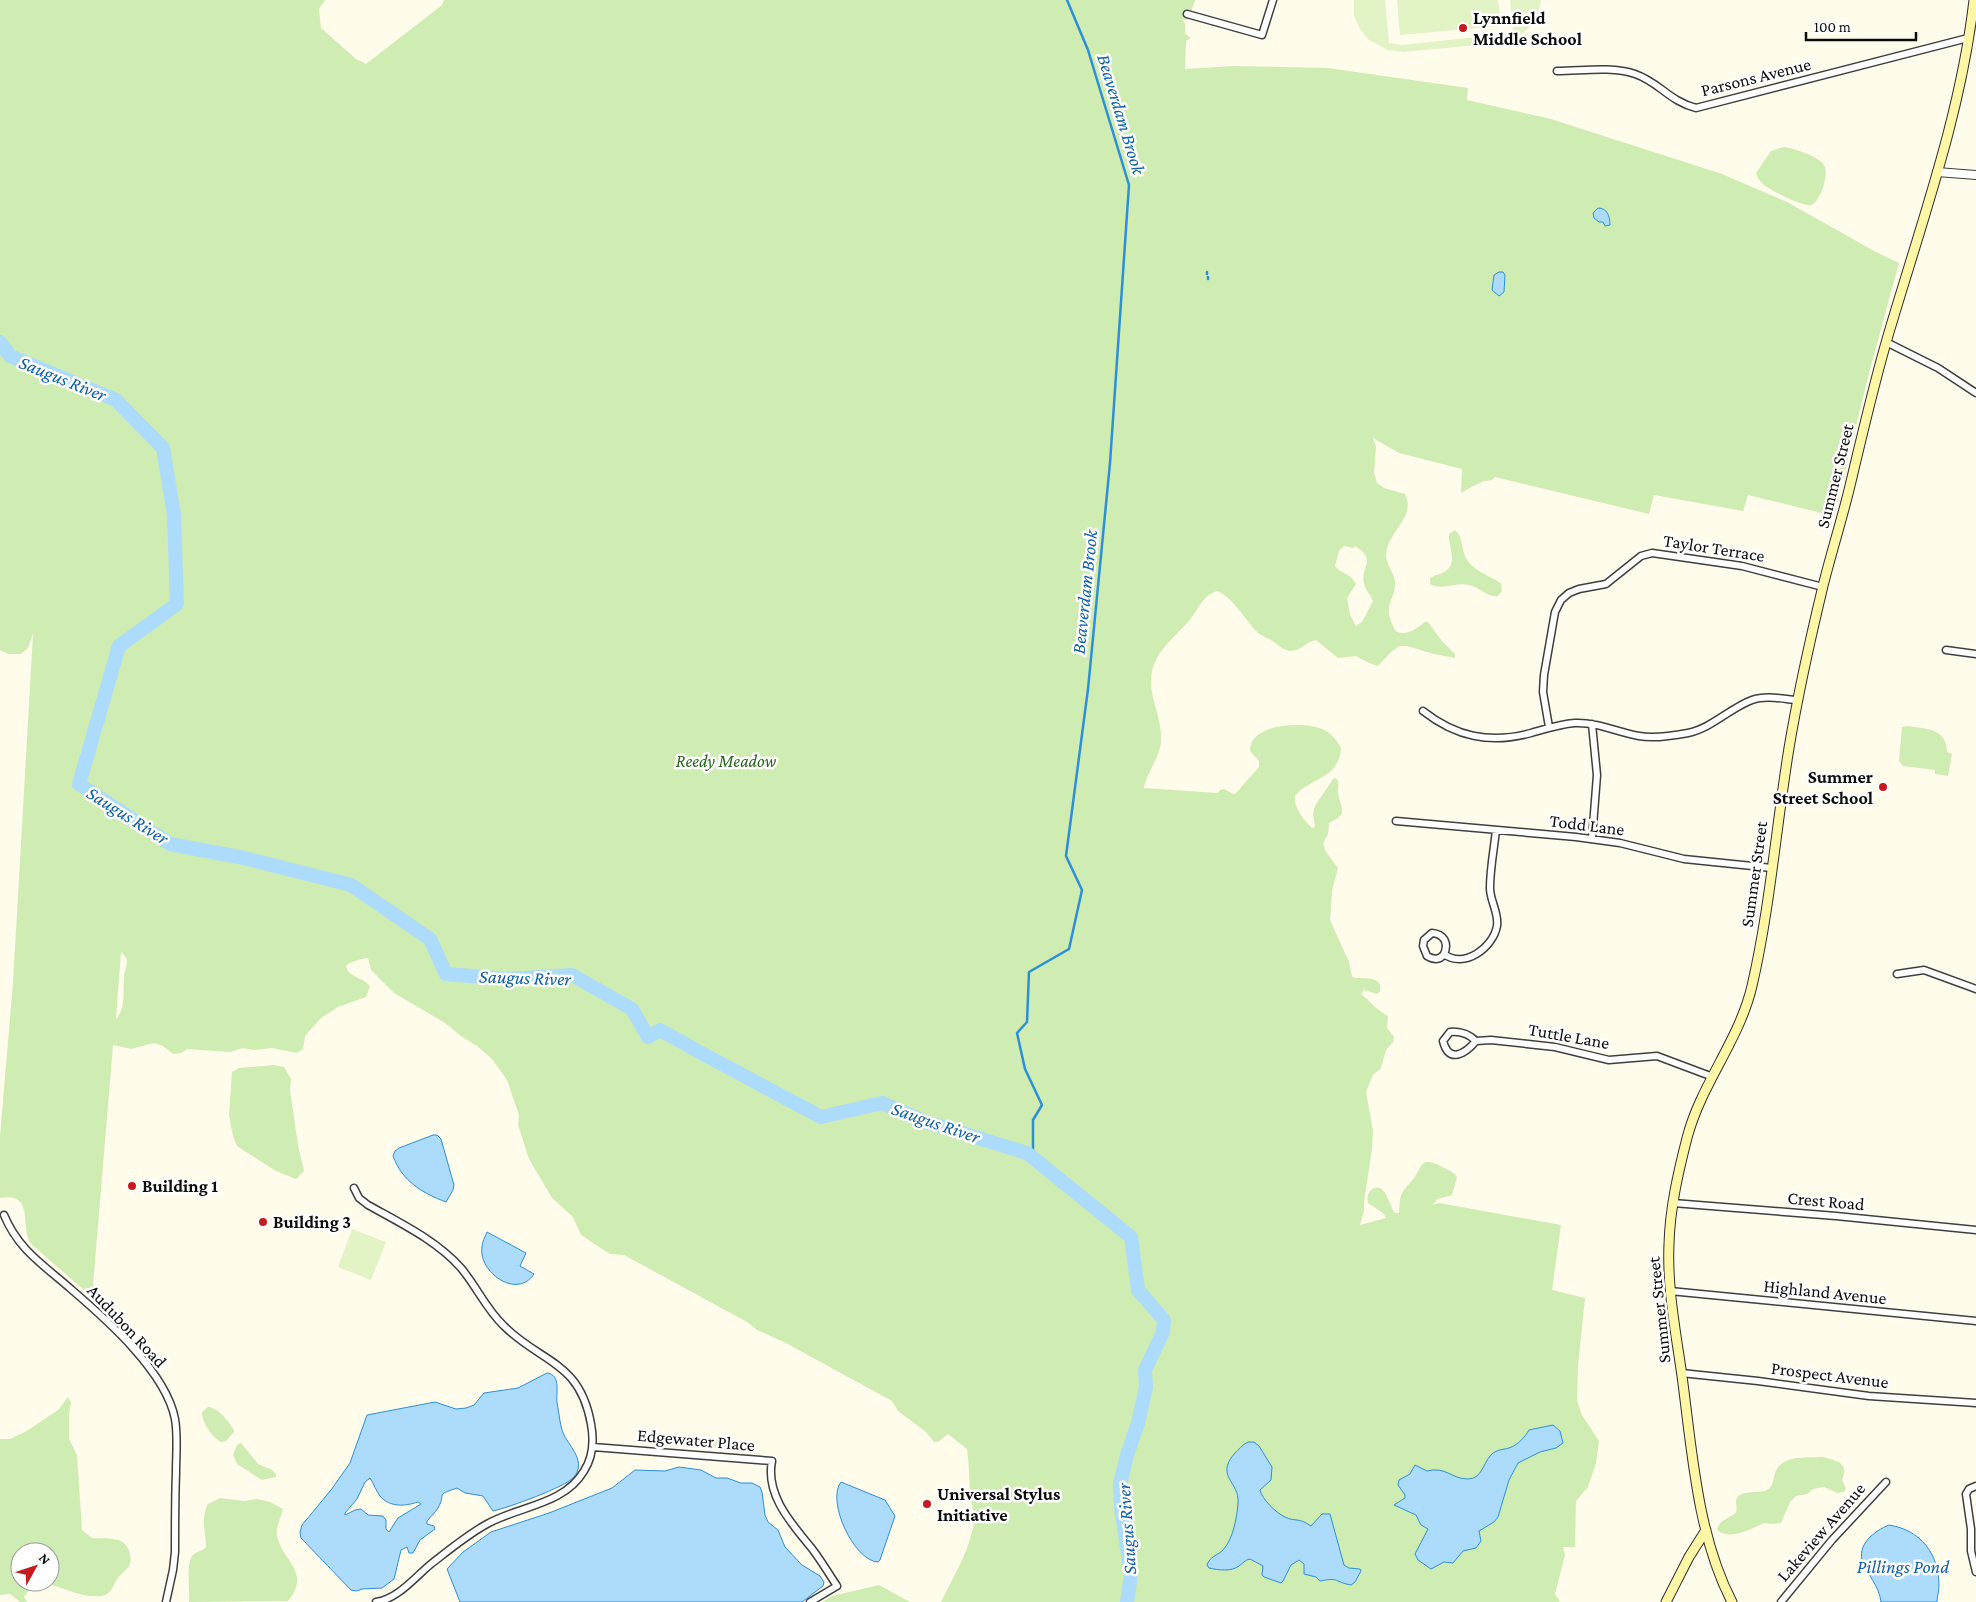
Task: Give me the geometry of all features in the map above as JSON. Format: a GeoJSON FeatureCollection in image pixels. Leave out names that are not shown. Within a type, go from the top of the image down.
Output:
{"type":"FeatureCollection","features":[{"type":"Feature","properties":{"kind":"main road","name":"Summer Street"},"geometry":{"type":"LineString","coordinates":[[1732,1602],[1720,1575],[1706,1530],[1681,1373],[1670,1291],[1669,1241],[1673,1203],[1687,1134],[1744,1014],[1751,991],[1761,943],[1788,749],[1823,587],[1886,342],[1937,172],[1956,98],[1974,0]]}},
{"type":"Feature","properties":{"kind":"main road"},"geometry":{"type":"LineString","coordinates":[[1666,1602],[1689,1556],[1706,1530]]}},
{"type":"Feature","properties":{"kind":"street"},"geometry":{"type":"LineString","coordinates":[[1187,14],[1262,35],[1273,0]]}},
{"type":"Feature","properties":{"kind":"street","name":"Parsons Avenue"},"geometry":{"type":"LineString","coordinates":[[1557,71],[1619,70],[1636,74],[1656,85],[1673,99],[1696,108],[1968,38]]}},
{"type":"Feature","properties":{"kind":"street"},"geometry":{"type":"LineString","coordinates":[[1937,172],[1976,175]]}},
{"type":"Feature","properties":{"kind":"street"},"geometry":{"type":"LineString","coordinates":[[1886,342],[1938,368],[1976,393]]}},
{"type":"Feature","properties":{"kind":"street","name":"Taylor Terrace"},"geometry":{"type":"LineString","coordinates":[[1548,727],[1543,692],[1544,675],[1554,619],[1561,600],[1569,593],[1580,588],[1606,584],[1640,556],[1652,553],[1666,554],[1742,566],[1823,587]]}},
{"type":"Feature","properties":{"kind":"street"},"geometry":{"type":"LineString","coordinates":[[1946,650],[1976,654]]}},
{"type":"Feature","properties":{"kind":"street"},"geometry":{"type":"LineString","coordinates":[[1423,711],[1440,725],[1464,734],[1481,737],[1516,736],[1548,727],[1575,723],[1592,724],[1639,736],[1673,736],[1706,726],[1753,700],[1769,698],[1798,700]]}},
{"type":"Feature","properties":{"kind":"street"},"geometry":{"type":"LineString","coordinates":[[1592,724],[1596,775],[1592,839]]}},
{"type":"Feature","properties":{"kind":"street","name":"Todd Lane"},"geometry":{"type":"LineString","coordinates":[[1396,821],[1592,839],[1620,843],[1684,859],[1772,868]]}},
{"type":"Feature","properties":{"kind":"street"},"geometry":{"type":"LineString","coordinates":[[1444,954],[1454,959],[1476,955],[1488,944],[1496,929],[1497,921],[1490,888],[1496,830]]}},
{"type":"Feature","properties":{"kind":"street"},"geometry":{"type":"LineString","coordinates":[[1897,974],[1924,970],[1976,989]]}},
{"type":"Feature","properties":{"kind":"street","name":"Tuttle Lane"},"geometry":{"type":"LineString","coordinates":[[1476,1041],[1465,1051],[1458,1055],[1452,1055],[1447,1052],[1443,1041],[1450,1032],[1455,1031],[1467,1035],[1476,1041],[1525,1043],[1555,1047],[1609,1060],[1656,1056],[1713,1077]]}},
{"type":"Feature","properties":{"kind":"street"},"geometry":{"type":"LineString","coordinates":[[354,1188],[359,1198],[368,1205],[441,1249],[462,1269],[504,1327],[553,1360],[569,1375],[587,1407],[592,1429],[593,1447],[587,1467],[576,1483],[554,1498],[488,1524],[459,1542],[395,1595],[376,1602]]}},
{"type":"Feature","properties":{"kind":"street","name":"Crest Road"},"geometry":{"type":"LineString","coordinates":[[1673,1203],[1836,1216],[1976,1230]]}},
{"type":"Feature","properties":{"kind":"street","name":"Audubon Road"},"geometry":{"type":"LineString","coordinates":[[4,1215],[14,1235],[24,1248],[90,1306],[133,1349],[157,1379],[170,1402],[175,1419],[176,1443],[175,1534],[174,1570],[166,1602]]}},
{"type":"Feature","properties":{"kind":"street","name":"Highland Avenue"},"geometry":{"type":"LineString","coordinates":[[1670,1291],[1976,1321]]}},
{"type":"Feature","properties":{"kind":"street","name":"Prospect Avenue"},"geometry":{"type":"LineString","coordinates":[[1681,1373],[1758,1380],[1869,1396],[1976,1403]]}},
{"type":"Feature","properties":{"kind":"street","name":"Edgewater Place"},"geometry":{"type":"LineString","coordinates":[[593,1447],[772,1461],[770,1473],[783,1513],[814,1552],[836,1586],[810,1602]]}},
{"type":"Feature","properties":{"kind":"street","name":"Lakeview Avenue"},"geometry":{"type":"LineString","coordinates":[[1781,1602],[1832,1540],[1886,1482]]}},
{"type":"Feature","properties":{"kind":"street"},"geometry":{"type":"LineString","coordinates":[[1975,1486],[1966,1494],[1971,1529],[1971,1551],[1976,1572]]}},
{"type":"Feature","properties":{"kind":"green space","name":"Reedy Meadow"},"geometry":{"type":"Polygon","coordinates":[[[0,0],[325,0],[319,9],[321,28],[356,59],[366,64],[442,5],[444,0],[1195,0],[1188,20],[1182,19],[1185,24],[1185,34],[1191,38],[1186,41],[1185,69],[1233,66],[1328,68],[1468,88],[1467,100],[1551,119],[1722,174],[1787,202],[1899,263],[1869,373],[1834,516],[1748,495],[1743,511],[1654,495],[1649,514],[1495,477],[1461,493],[1462,469],[1399,453],[1373,438],[1376,447],[1374,473],[1377,483],[1384,488],[1405,494],[1408,502],[1405,516],[1389,542],[1386,554],[1395,582],[1394,593],[1389,607],[1390,619],[1395,630],[1401,633],[1411,631],[1428,622],[1441,640],[1455,654],[1455,658],[1400,646],[1392,651],[1378,666],[1356,656],[1338,658],[1316,640],[1298,650],[1289,651],[1259,634],[1233,603],[1217,591],[1204,599],[1189,621],[1161,652],[1152,670],[1152,692],[1161,741],[1144,788],[1218,793],[1224,789],[1233,794],[1236,793],[1259,767],[1259,761],[1250,751],[1252,742],[1258,735],[1279,726],[1314,726],[1328,732],[1341,748],[1339,758],[1330,772],[1301,790],[1295,796],[1295,801],[1302,817],[1312,828],[1315,827],[1313,814],[1315,806],[1333,779],[1336,778],[1338,781],[1342,813],[1329,823],[1328,834],[1323,843],[1326,852],[1338,868],[1332,891],[1330,920],[1349,962],[1352,977],[1371,979],[1378,982],[1380,991],[1377,994],[1364,990],[1361,994],[1388,1016],[1387,1028],[1394,1037],[1393,1042],[1386,1050],[1381,1068],[1373,1075],[1366,1092],[1373,1131],[1364,1211],[1360,1225],[1386,1218],[1383,1213],[1368,1203],[1370,1191],[1375,1188],[1383,1190],[1395,1213],[1399,1213],[1402,1192],[1423,1164],[1429,1162],[1441,1166],[1457,1177],[1452,1195],[1438,1199],[1432,1205],[1439,1203],[1561,1225],[1552,1290],[1585,1298],[1578,1365],[1577,1401],[1582,1415],[1599,1441],[1596,1463],[1588,1487],[1576,1501],[1575,1547],[1563,1547],[1565,1555],[1555,1594],[1560,1602],[941,1602],[962,1559],[973,1527],[974,1516],[967,1449],[948,1434],[938,1442],[934,1442],[926,1432],[898,1411],[892,1401],[784,1342],[757,1330],[747,1322],[624,1255],[610,1254],[581,1235],[573,1217],[552,1198],[529,1159],[518,1125],[519,1115],[507,1080],[492,1059],[445,1023],[394,993],[371,970],[368,958],[356,960],[346,966],[350,973],[370,986],[366,997],[338,1007],[321,1018],[305,1036],[303,1049],[297,1053],[272,1048],[254,1050],[243,1048],[230,1052],[187,1049],[181,1053],[173,1054],[163,1046],[154,1043],[131,1049],[113,1045],[92,1297],[31,1244],[22,1205],[18,1200],[0,1198],[0,1136],[13,983],[33,634],[28,648],[21,654],[8,654],[0,650],[0,0]],[[1344,546],[1339,551],[1335,566],[1352,578],[1356,584],[1347,598],[1350,615],[1356,626],[1362,622],[1373,601],[1366,589],[1363,578],[1367,560],[1362,551],[1355,546],[1353,548],[1344,546]],[[121,952],[116,1019],[123,1005],[124,975],[127,963],[125,956],[121,952]]]}},
{"type":"Feature","properties":{"kind":"green space"},"geometry":{"type":"Polygon","coordinates":[[[1354,0],[1385,0],[1389,43],[1401,45],[1506,34],[1513,31],[1510,0],[1541,0],[1537,16],[1533,22],[1522,33],[1508,41],[1403,52],[1388,50],[1369,40],[1360,29],[1354,16],[1354,0]]]}},
{"type":"Feature","properties":{"kind":"green space"},"geometry":{"type":"Polygon","coordinates":[[[1397,0],[1498,0],[1501,26],[1400,35],[1397,0]]]}},
{"type":"Feature","properties":{"kind":"green space"},"geometry":{"type":"Polygon","coordinates":[[[1784,147],[1813,157],[1823,163],[1825,167],[1821,193],[1811,205],[1801,203],[1765,186],[1756,173],[1771,151],[1784,147]]]}},
{"type":"Feature","properties":{"kind":"green space"},"geometry":{"type":"Polygon","coordinates":[[[1455,530],[1461,539],[1467,561],[1480,572],[1501,583],[1502,591],[1498,596],[1464,584],[1440,587],[1430,584],[1430,578],[1444,572],[1451,566],[1452,557],[1449,534],[1455,530]]]}},
{"type":"Feature","properties":{"kind":"green space"},"geometry":{"type":"Polygon","coordinates":[[[1908,726],[1934,731],[1943,738],[1947,752],[1952,754],[1948,776],[1935,774],[1935,770],[1903,766],[1899,761],[1902,727],[1908,726]]]}},
{"type":"Feature","properties":{"kind":"green space"},"geometry":{"type":"Polygon","coordinates":[[[274,1065],[284,1067],[291,1079],[290,1090],[304,1171],[296,1179],[276,1171],[237,1146],[233,1136],[229,1115],[232,1072],[239,1068],[274,1065]]]}},
{"type":"Feature","properties":{"kind":"green space"},"geometry":{"type":"Polygon","coordinates":[[[352,1229],[386,1242],[371,1280],[338,1267],[352,1229]]]}},
{"type":"Feature","properties":{"kind":"green space"},"geometry":{"type":"Polygon","coordinates":[[[68,1397],[71,1402],[69,1439],[77,1455],[82,1530],[92,1538],[121,1541],[128,1549],[130,1565],[119,1576],[107,1594],[93,1596],[79,1594],[60,1588],[60,1542],[10,1542],[10,1592],[28,1592],[24,1597],[27,1602],[20,1602],[10,1594],[0,1595],[0,1439],[10,1439],[25,1432],[58,1410],[68,1397]]]}},
{"type":"Feature","properties":{"kind":"green space"},"geometry":{"type":"Polygon","coordinates":[[[208,1407],[216,1409],[234,1430],[226,1441],[221,1442],[218,1440],[206,1425],[202,1412],[208,1407]]]}},
{"type":"Feature","properties":{"kind":"green space"},"geometry":{"type":"Polygon","coordinates":[[[726,1435],[725,1449],[712,1446],[712,1442],[726,1435]]]}},
{"type":"Feature","properties":{"kind":"green space"},"geometry":{"type":"Polygon","coordinates":[[[241,1443],[258,1464],[272,1470],[276,1477],[262,1480],[237,1464],[233,1455],[237,1445],[241,1443]]]}},
{"type":"Feature","properties":{"kind":"green space"},"geometry":{"type":"Polygon","coordinates":[[[1823,1457],[1837,1461],[1843,1466],[1844,1474],[1842,1480],[1846,1489],[1844,1492],[1837,1493],[1824,1487],[1813,1489],[1807,1494],[1796,1496],[1790,1502],[1781,1523],[1764,1523],[1735,1534],[1718,1531],[1717,1528],[1721,1522],[1736,1513],[1738,1497],[1744,1493],[1769,1489],[1781,1464],[1793,1459],[1823,1457]]]}},
{"type":"Feature","properties":{"kind":"green space"},"geometry":{"type":"Polygon","coordinates":[[[220,1498],[244,1501],[257,1499],[270,1502],[283,1509],[277,1526],[277,1536],[284,1553],[293,1567],[297,1582],[295,1591],[288,1601],[189,1602],[190,1560],[194,1554],[206,1547],[204,1515],[208,1504],[220,1498]]]}},
{"type":"Feature","properties":{"kind":"green space"},"geometry":{"type":"Polygon","coordinates":[[[879,1585],[910,1602],[823,1602],[832,1596],[879,1585]]]}},
{"type":"Feature","properties":{"kind":"water"},"geometry":{"type":"Polygon","coordinates":[[[1598,208],[1604,209],[1607,213],[1610,225],[1605,226],[1603,222],[1599,222],[1594,218],[1593,213],[1598,208]]]}},
{"type":"Feature","properties":{"kind":"water"},"geometry":{"type":"Polygon","coordinates":[[[1503,272],[1505,275],[1504,292],[1499,296],[1492,290],[1494,275],[1503,272]]]}},
{"type":"Feature","properties":{"kind":"water"},"geometry":{"type":"Polygon","coordinates":[[[437,1135],[441,1139],[454,1185],[446,1202],[429,1195],[407,1179],[393,1156],[399,1148],[437,1135]]]}},
{"type":"Feature","properties":{"kind":"water"},"geometry":{"type":"Polygon","coordinates":[[[487,1232],[526,1253],[520,1266],[534,1274],[527,1281],[518,1284],[509,1283],[500,1280],[492,1273],[482,1256],[482,1245],[487,1232]]]}},
{"type":"Feature","properties":{"kind":"water"},"geometry":{"type":"Polygon","coordinates":[[[547,1373],[551,1374],[556,1380],[557,1402],[562,1430],[578,1461],[577,1471],[569,1481],[536,1497],[493,1511],[483,1496],[465,1493],[457,1488],[446,1492],[442,1495],[438,1508],[427,1521],[427,1524],[434,1526],[435,1529],[420,1540],[413,1553],[409,1553],[407,1547],[401,1550],[394,1579],[382,1588],[351,1590],[301,1538],[302,1525],[331,1490],[350,1463],[367,1415],[435,1402],[456,1409],[466,1408],[474,1405],[484,1393],[518,1388],[547,1373]],[[370,1478],[365,1482],[357,1499],[345,1515],[361,1509],[368,1515],[383,1516],[386,1520],[386,1529],[389,1532],[398,1518],[421,1504],[418,1502],[398,1505],[388,1503],[377,1492],[370,1478]]]}},
{"type":"Feature","properties":{"kind":"water"},"geometry":{"type":"Polygon","coordinates":[[[1553,1425],[1560,1431],[1563,1443],[1556,1448],[1540,1452],[1518,1463],[1509,1480],[1498,1517],[1494,1522],[1479,1531],[1481,1541],[1476,1548],[1463,1551],[1453,1563],[1444,1562],[1431,1569],[1418,1560],[1415,1554],[1428,1529],[1421,1525],[1416,1515],[1394,1505],[1405,1498],[1398,1485],[1399,1480],[1410,1474],[1415,1465],[1427,1471],[1439,1470],[1457,1477],[1473,1478],[1479,1474],[1493,1453],[1515,1445],[1529,1430],[1553,1425]]]}},
{"type":"Feature","properties":{"kind":"water"},"geometry":{"type":"Polygon","coordinates":[[[1248,1442],[1254,1442],[1259,1446],[1272,1467],[1271,1480],[1260,1490],[1263,1497],[1274,1509],[1285,1517],[1303,1521],[1311,1526],[1322,1514],[1330,1514],[1344,1565],[1349,1568],[1360,1569],[1361,1571],[1355,1582],[1351,1585],[1334,1580],[1320,1581],[1316,1577],[1304,1574],[1304,1564],[1299,1560],[1291,1565],[1281,1583],[1264,1577],[1262,1575],[1263,1566],[1250,1559],[1236,1568],[1228,1570],[1209,1568],[1207,1565],[1210,1560],[1221,1552],[1226,1545],[1232,1534],[1235,1522],[1238,1496],[1227,1474],[1227,1468],[1234,1454],[1248,1442]]]}},
{"type":"Feature","properties":{"kind":"water"},"geometry":{"type":"Polygon","coordinates":[[[679,1467],[701,1470],[716,1478],[727,1478],[741,1483],[752,1483],[760,1487],[768,1522],[778,1530],[785,1547],[802,1565],[820,1576],[824,1582],[823,1586],[802,1602],[460,1602],[447,1569],[463,1552],[491,1532],[549,1513],[612,1488],[635,1470],[665,1471],[679,1467]]]}},
{"type":"Feature","properties":{"kind":"water"},"geometry":{"type":"Polygon","coordinates":[[[841,1482],[885,1500],[895,1516],[878,1562],[869,1559],[860,1552],[845,1529],[837,1502],[837,1491],[841,1482]]]}},
{"type":"Feature","properties":{"kind":"water","name":"Pillings Pond"},"geometry":{"type":"Polygon","coordinates":[[[1889,1525],[1910,1532],[1919,1538],[1932,1554],[1938,1574],[1937,1602],[1881,1602],[1876,1586],[1861,1556],[1864,1545],[1872,1535],[1889,1525]]]}},
{"type":"Feature","properties":{"kind":"waterway","name":"Beaverdam Brook"},"geometry":{"type":"LineString","coordinates":[[1033,1158],[1033,1120],[1042,1105],[1025,1069],[1017,1033],[1027,1022],[1029,972],[1069,949],[1082,890],[1066,856],[1088,689],[1110,463],[1129,185],[1088,50],[1067,0]]}},
{"type":"Feature","properties":{"kind":"waterway","name":"Saugus River"},"geometry":{"type":"LineString","coordinates":[[0,342],[10,356],[116,400],[163,448],[174,515],[177,604],[119,646],[79,784],[170,844],[244,858],[351,885],[430,939],[446,974],[508,979],[572,975],[632,1009],[648,1037],[660,1030],[821,1117],[882,1103],[926,1122],[1027,1153],[1131,1237],[1138,1290],[1164,1320],[1163,1332],[1145,1370],[1146,1387],[1138,1423],[1120,1484],[1121,1507],[1131,1574],[1127,1602]]}},
{"type":"Feature","properties":{"kind":"place","name":"Lynnfield Middle School"},"geometry":{"type":"Point","coordinates":[1463,28]}},
{"type":"Feature","properties":{"kind":"place","name":"Summer Street School"},"geometry":{"type":"Point","coordinates":[1883,787]}},
{"type":"Feature","properties":{"kind":"place","name":"Building 1"},"geometry":{"type":"Point","coordinates":[132,1186]}},
{"type":"Feature","properties":{"kind":"place","name":"Building 3"},"geometry":{"type":"Point","coordinates":[263,1222]}},
{"type":"Feature","properties":{"kind":"place","name":"Universal Stylus Initiative"},"geometry":{"type":"Point","coordinates":[927,1504]}}]}
